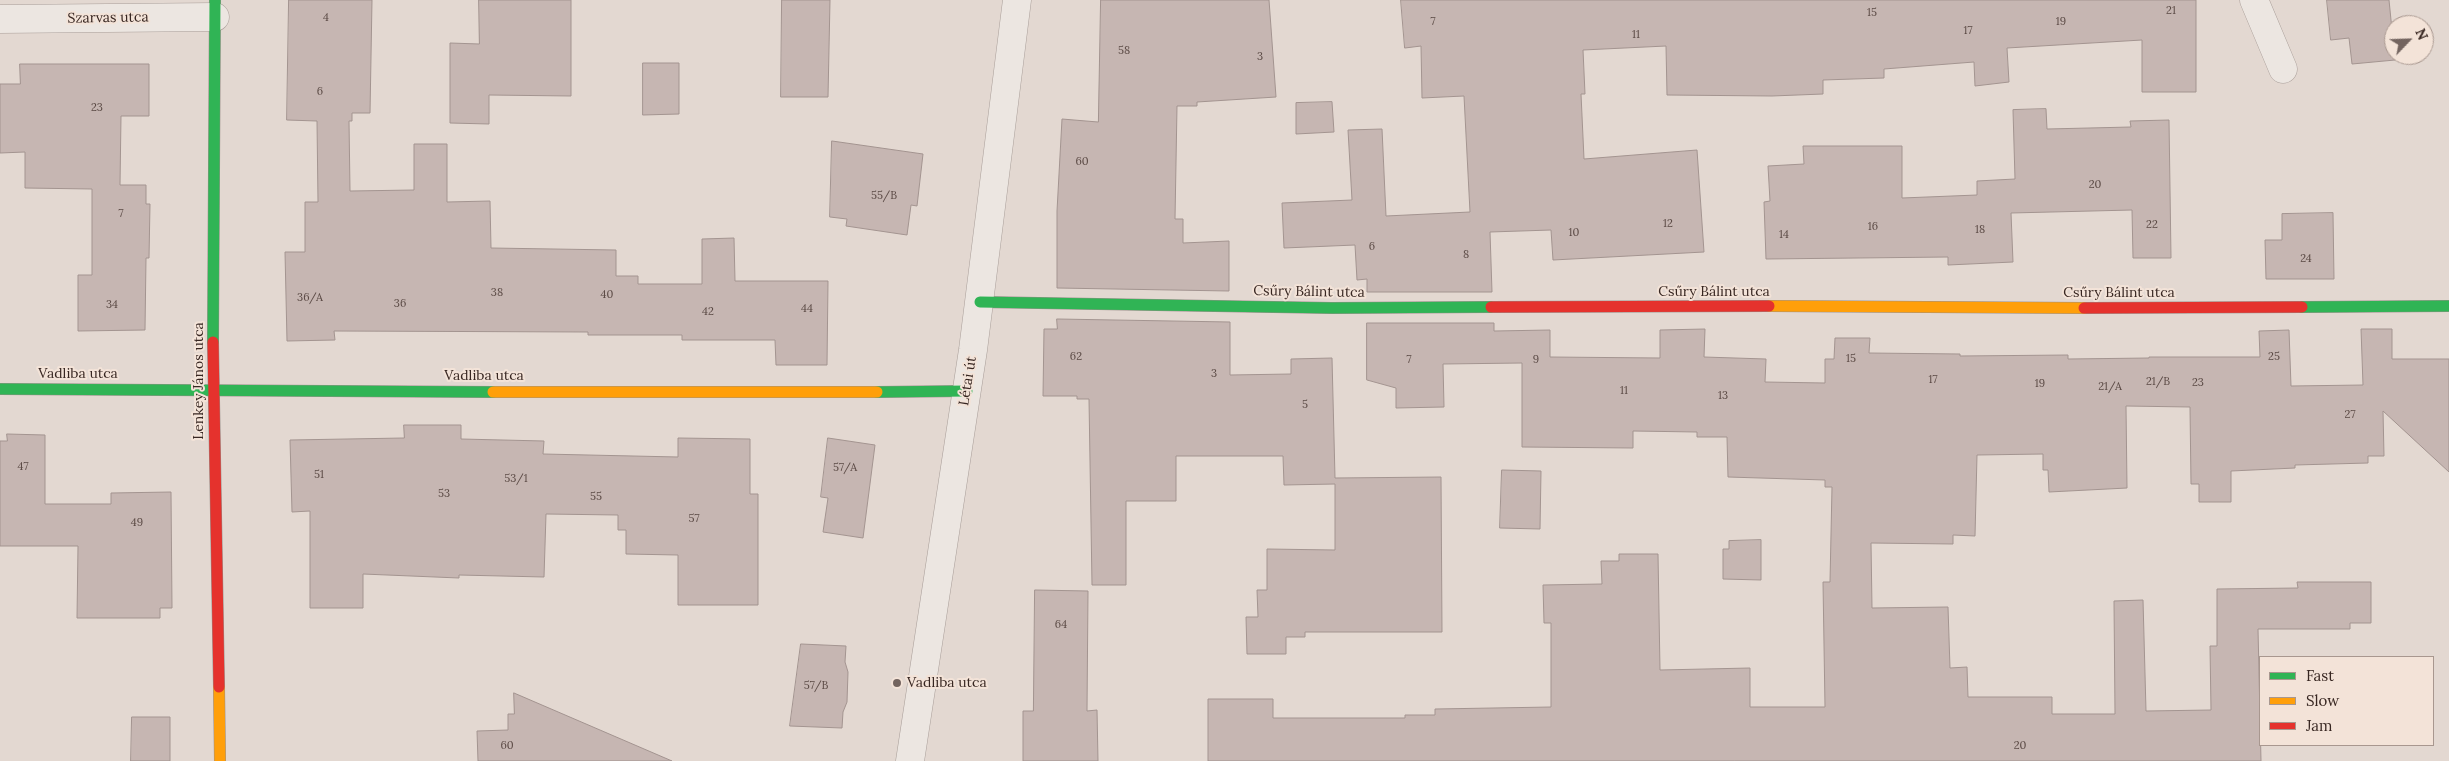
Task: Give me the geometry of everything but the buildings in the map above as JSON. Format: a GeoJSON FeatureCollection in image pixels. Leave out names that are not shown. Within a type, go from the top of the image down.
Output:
{"type":"FeatureCollection","features":[{"type":"Feature","properties":{"kind":"street","name":"Létai út"},"geometry":{"type":"LineString","coordinates":[[910,761],[980,302],[1018,0]]}},
{"type":"Feature","properties":{"kind":"street"},"geometry":{"type":"LineString","coordinates":[[2254,0],[2283,69]]}},
{"type":"Feature","properties":{"kind":"street","name":"Szarvas utca"},"geometry":{"type":"LineString","coordinates":[[0,18],[215,8]]}},
{"type":"Feature","properties":{"kind":"street","name":"Lenkey János utca"},"geometry":{"type":"LineString","coordinates":[[215,8],[213,389],[220,761]]}},
{"type":"Feature","properties":{"kind":"street","name":"Csűry Bálint utca"},"geometry":{"type":"LineString","coordinates":[[980,302],[1332,308],[2449,306]]}},
{"type":"Feature","properties":{"kind":"street","name":"Vadliba utca"},"geometry":{"type":"LineString","coordinates":[[0,390],[213,389],[772,393],[967,391]]}},
{"type":"Feature","properties":{"kind":"traffic: fast"},"geometry":{"type":"LineString","coordinates":[[213,342],[215,0]]}},
{"type":"Feature","properties":{"kind":"traffic: fast"},"geometry":{"type":"LineString","coordinates":[[980,302],[1332,308],[1491,307]]}},
{"type":"Feature","properties":{"kind":"traffic: fast"},"geometry":{"type":"LineString","coordinates":[[2302,307],[2449,306]]}},
{"type":"Feature","properties":{"kind":"traffic: fast"},"geometry":{"type":"LineString","coordinates":[[0,389],[493,392]]}},
{"type":"Feature","properties":{"kind":"traffic: fast"},"geometry":{"type":"LineString","coordinates":[[877,392],[967,391]]}},
{"type":"Feature","properties":{"kind":"traffic: slow"},"geometry":{"type":"LineString","coordinates":[[1769,306],[2084,308]]}},
{"type":"Feature","properties":{"kind":"traffic: slow"},"geometry":{"type":"LineString","coordinates":[[493,392],[877,392]]}},
{"type":"Feature","properties":{"kind":"traffic: slow"},"geometry":{"type":"LineString","coordinates":[[219,687],[220,761]]}},
{"type":"Feature","properties":{"kind":"traffic: jam"},"geometry":{"type":"LineString","coordinates":[[1491,307],[1769,306]]}},
{"type":"Feature","properties":{"kind":"traffic: jam"},"geometry":{"type":"LineString","coordinates":[[2084,308],[2302,307]]}},
{"type":"Feature","properties":{"kind":"traffic: jam"},"geometry":{"type":"LineString","coordinates":[[213,342],[219,687]]}},
{"type":"Feature","properties":{"kind":"place","name":"Vadliba utca"},"geometry":{"type":"Point","coordinates":[897,683]}}]}
